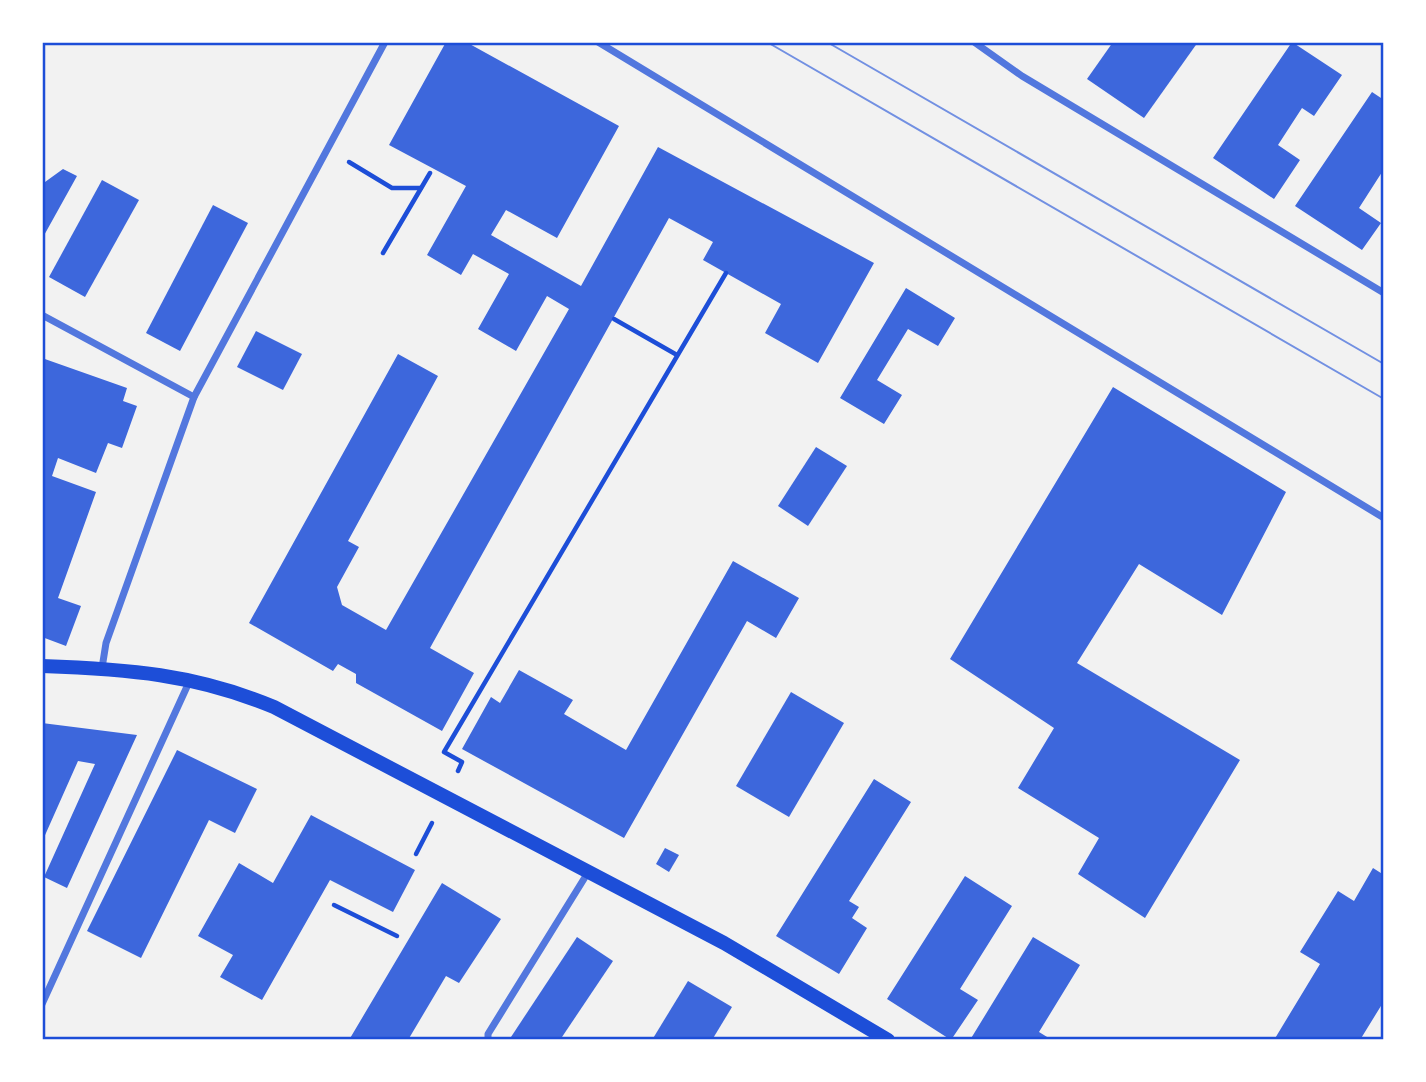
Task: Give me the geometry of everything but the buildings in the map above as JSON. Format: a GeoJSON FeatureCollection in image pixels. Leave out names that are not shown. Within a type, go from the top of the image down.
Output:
{"type":"FeatureCollection","features":[{"type":"Feature","properties":{"kind":"main road"},"geometry":{"type":"LineString","coordinates":[[42,667],[102,668],[190,679],[228,688],[274,707],[587,874],[724,943],[888,1040]]}},
{"type":"Feature","properties":{"kind":"street"},"geometry":{"type":"LineString","coordinates":[[102,668],[106,643],[194,397],[384,42]]}},
{"type":"Feature","properties":{"kind":"street"},"geometry":{"type":"LineString","coordinates":[[598,42],[1384,518]]}},
{"type":"Feature","properties":{"kind":"street"},"geometry":{"type":"LineString","coordinates":[[974,42],[1022,76],[1383,291]]}},
{"type":"Feature","properties":{"kind":"street"},"geometry":{"type":"LineString","coordinates":[[42,316],[194,397]]}},
{"type":"Feature","properties":{"kind":"street"},"geometry":{"type":"LineString","coordinates":[[42,1004],[190,679]]}},
{"type":"Feature","properties":{"kind":"street"},"geometry":{"type":"LineString","coordinates":[[488,1040],[488,1034],[587,874]]}},
{"type":"Feature","properties":{"kind":"path"},"geometry":{"type":"LineString","coordinates":[[326,151],[392,188],[421,188]]}},
{"type":"Feature","properties":{"kind":"path"},"geometry":{"type":"LineString","coordinates":[[383,253],[430,173]]}},
{"type":"Feature","properties":{"kind":"path"},"geometry":{"type":"LineString","coordinates":[[451,740],[726,273]]}},
{"type":"Feature","properties":{"kind":"path"},"geometry":{"type":"LineString","coordinates":[[614,319],[677,355]]}},
{"type":"Feature","properties":{"kind":"path"},"geometry":{"type":"LineString","coordinates":[[334,905],[397,936]]}},
{"type":"Feature","properties":{"kind":"tram line"},"geometry":{"type":"LineString","coordinates":[[767,42],[1384,399]]}},
{"type":"Feature","properties":{"kind":"tram line"},"geometry":{"type":"LineString","coordinates":[[827,42],[1384,364]]}}]}
